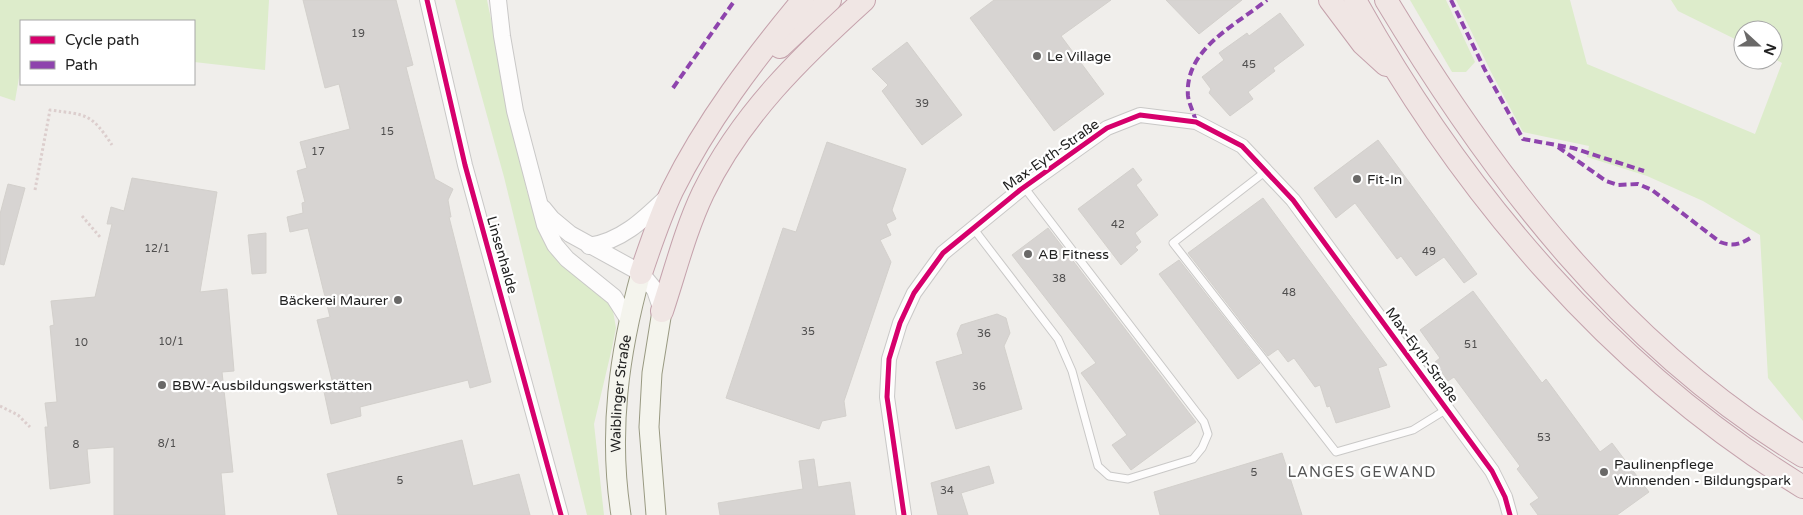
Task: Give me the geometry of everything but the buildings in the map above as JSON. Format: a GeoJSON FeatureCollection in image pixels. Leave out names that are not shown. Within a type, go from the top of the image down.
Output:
{"type":"FeatureCollection","features":[{"type":"Feature","properties":{"kind":"highway"},"geometry":{"type":"LineString","coordinates":[[641,273],[672,192],[698,145],[768,42],[803,0]]}},
{"type":"Feature","properties":{"kind":"highway"},"geometry":{"type":"LineString","coordinates":[[739,84],[830,0]]}},
{"type":"Feature","properties":{"kind":"highway"},"geometry":{"type":"LineString","coordinates":[[662,311],[703,195],[741,127],[798,62],[864,0]]}},
{"type":"Feature","properties":{"kind":"highway"},"geometry":{"type":"LineString","coordinates":[[1330,0],[1363,44],[1402,80]]}},
{"type":"Feature","properties":{"kind":"highway"},"geometry":{"type":"LineString","coordinates":[[1355,0],[1402,80],[1492,207],[1571,300],[1663,385],[1770,467],[1803,487]]}},
{"type":"Feature","properties":{"kind":"highway"},"geometry":{"type":"LineString","coordinates":[[1386,0],[1424,64],[1472,135],[1513,191],[1584,276],[1630,323],[1678,366],[1736,412],[1780,443],[1803,456]]}},
{"type":"Feature","properties":{"kind":"main road","name":"Waiblinger Straße"},"geometry":{"type":"LineString","coordinates":[[621,515],[615,459],[614,412],[620,362],[628,319],[641,273]]}},
{"type":"Feature","properties":{"kind":"main road"},"geometry":{"type":"LineString","coordinates":[[656,515],[649,427],[652,373],[662,311]]}},
{"type":"Feature","properties":{"kind":"street","name":"Linsenhalde"},"geometry":{"type":"LineString","coordinates":[[427,0],[466,165],[562,515]]}},
{"type":"Feature","properties":{"kind":"street"},"geometry":{"type":"LineString","coordinates":[[498,0],[515,111],[546,225],[555,245],[567,259],[614,296],[628,319]]}},
{"type":"Feature","properties":{"kind":"street","name":"Max-Eyth-Straße"},"geometry":{"type":"LineString","coordinates":[[904,515],[886,396],[889,359],[900,323],[914,293],[943,253],[1024,186],[1107,128],[1140,116],[1196,122],[1242,146],[1293,200],[1492,471],[1505,497],[1510,515]]}},
{"type":"Feature","properties":{"kind":"street"},"geometry":{"type":"LineString","coordinates":[[589,246],[602,244],[634,228],[672,192]]}},
{"type":"Feature","properties":{"kind":"street"},"geometry":{"type":"LineString","coordinates":[[542,206],[552,219],[589,246],[641,273],[655,290],[662,311]]}},
{"type":"Feature","properties":{"kind":"lane"},"geometry":{"type":"LineString","coordinates":[[1266,172],[1172,243],[1336,452],[1413,430],[1448,409]]}},
{"type":"Feature","properties":{"kind":"lane"},"geometry":{"type":"LineString","coordinates":[[973,228],[1058,339],[1072,371],[1098,466],[1109,476],[1128,480],[1193,459],[1202,448],[1208,434],[1204,422],[1024,186]]}},
{"type":"Feature","properties":{"kind":"path"},"geometry":{"type":"LineString","coordinates":[[35,190],[50,110],[85,114],[99,125],[112,145]]}},
{"type":"Feature","properties":{"kind":"path"},"geometry":{"type":"LineString","coordinates":[[82,216],[100,237]]}},
{"type":"Feature","properties":{"kind":"path"},"geometry":{"type":"LineString","coordinates":[[0,406],[18,416],[30,427]]}},
{"type":"Feature","properties":{"kind":"green space"},"geometry":{"type":"Polygon","coordinates":[[[0,0],[269,0],[265,70],[195,62],[195,20],[20,20],[20,72],[15,101],[0,96],[0,0]]]}},
{"type":"Feature","properties":{"kind":"green space"},"geometry":{"type":"Polygon","coordinates":[[[455,0],[487,0],[527,192],[546,241],[603,295],[613,311],[616,328],[594,424],[604,515],[587,515],[504,177],[455,0]]]}},
{"type":"Feature","properties":{"kind":"green space"},"geometry":{"type":"Polygon","coordinates":[[[1410,0],[1446,0],[1475,62],[1466,72],[1452,72],[1410,0]]]}},
{"type":"Feature","properties":{"kind":"green space"},"geometry":{"type":"Polygon","coordinates":[[[1456,0],[1570,0],[1587,64],[1755,134],[1779,70],[1783,70],[1783,20],[1733,20],[1733,38],[1678,11],[1671,0],[1803,0],[1803,421],[1768,378],[1760,235],[1703,201],[1647,176],[1587,157],[1589,146],[1523,132],[1456,0]]]}},
{"type":"Feature","properties":{"kind":"marked path"},"geometry":{"type":"LineString","coordinates":[[673,88],[735,0]]}},
{"type":"Feature","properties":{"kind":"marked path"},"geometry":{"type":"LineString","coordinates":[[1196,122],[1188,96],[1189,79],[1194,65],[1214,40],[1267,0]]}},
{"type":"Feature","properties":{"kind":"marked path"},"geometry":{"type":"LineString","coordinates":[[1451,0],[1485,70],[1523,139],[1573,148],[1644,171]]}},
{"type":"Feature","properties":{"kind":"marked path"},"geometry":{"type":"LineString","coordinates":[[1558,147],[1606,181],[1618,185],[1638,184],[1652,190],[1720,242],[1737,244],[1752,237]]}},
{"type":"Feature","properties":{"kind":"cycle path"},"geometry":{"type":"LineString","coordinates":[[427,0],[465,165],[561,515]]}},
{"type":"Feature","properties":{"kind":"cycle path"},"geometry":{"type":"LineString","coordinates":[[904,515],[887,397],[889,359],[900,323],[914,293],[943,253],[1020,190],[1107,128],[1140,115],[1196,122],[1242,146],[1293,200],[1492,471],[1505,497],[1510,515]]}},
{"type":"Feature","properties":{"kind":"place","name":"Le Village"},"geometry":{"type":"Point","coordinates":[1037,56]}},
{"type":"Feature","properties":{"kind":"place","name":"Fit-In"},"geometry":{"type":"Point","coordinates":[1357,179]}},
{"type":"Feature","properties":{"kind":"place","name":"AB Fitness"},"geometry":{"type":"Point","coordinates":[1028,254]}},
{"type":"Feature","properties":{"kind":"place","name":"Bäckerei Maurer"},"geometry":{"type":"Point","coordinates":[398,300]}},
{"type":"Feature","properties":{"kind":"place","name":"BBW-Ausbildungswerkstätten"},"geometry":{"type":"Point","coordinates":[162,385]}},
{"type":"Feature","properties":{"kind":"place","name":"Paulinenpflege Winnenden - Bildungspark"},"geometry":{"type":"Point","coordinates":[1604,472]}},
{"type":"Feature","properties":{"kind":"district","name":"LANGES GEWAND"},"geometry":{"type":"Point","coordinates":[1362,472]}}]}
